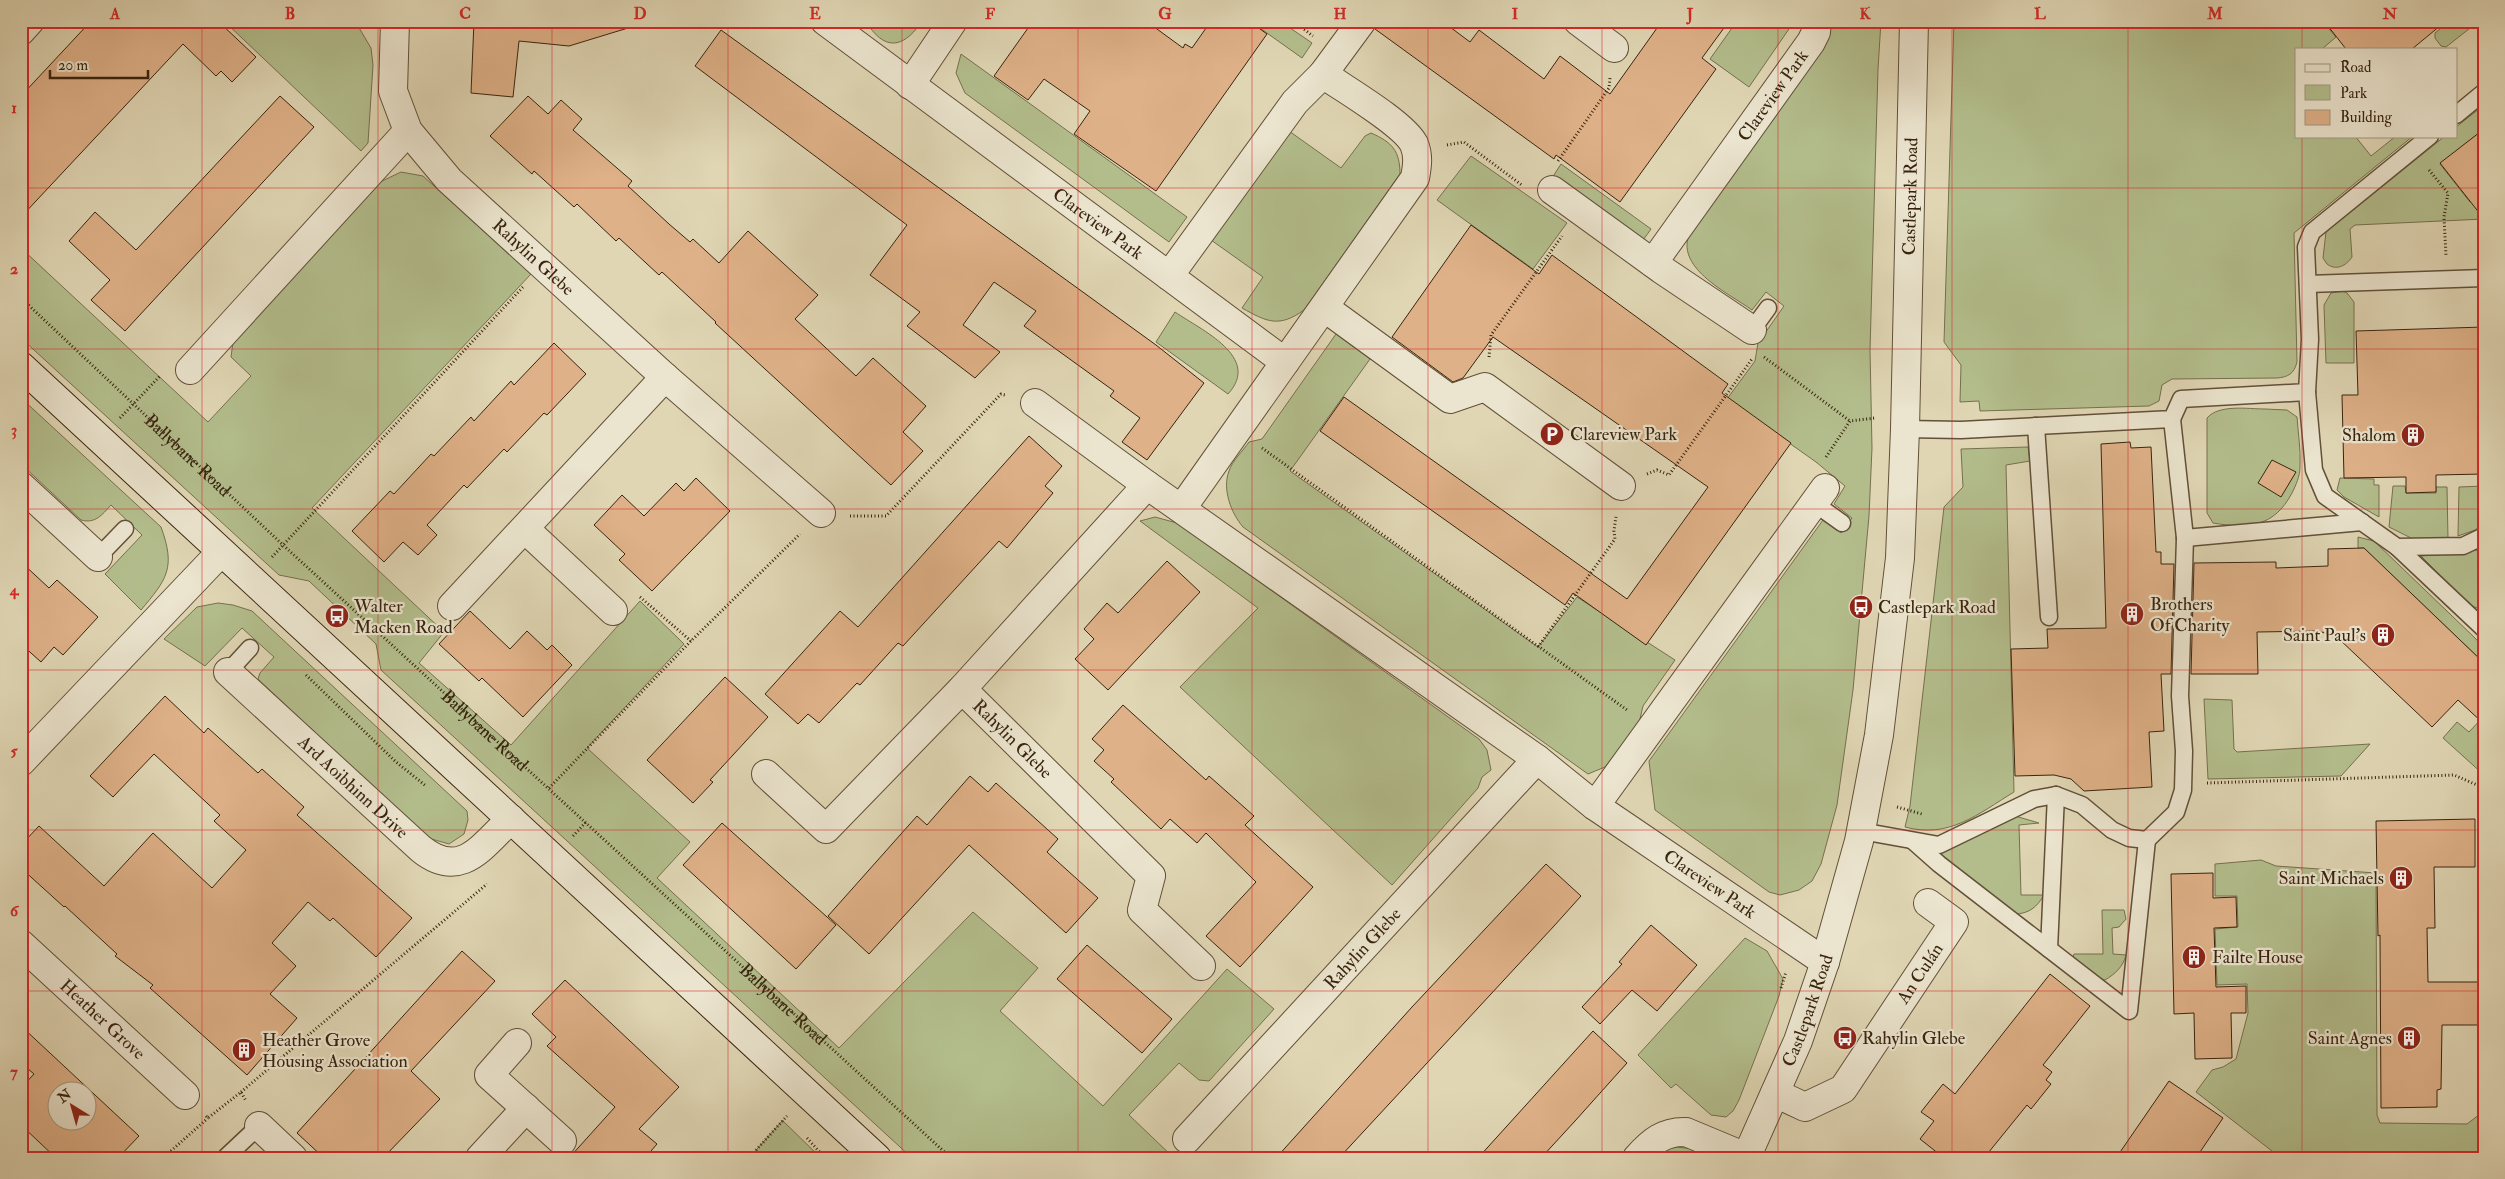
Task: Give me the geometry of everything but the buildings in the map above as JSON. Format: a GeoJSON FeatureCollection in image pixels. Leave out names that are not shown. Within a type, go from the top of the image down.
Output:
{"type":"FeatureCollection","features":[{"type":"Feature","properties":{"kind":"street"},"geometry":{"type":"LineString","coordinates":[[21,31],[30,21]]}},
{"type":"Feature","properties":{"kind":"street","name":"Rahylin Glebe"},"geometry":{"type":"LineString","coordinates":[[394,21],[393,91],[408,131],[449,180],[665,377],[821,514]]}},
{"type":"Feature","properties":{"kind":"street","name":"Clareview Park"},"geometry":{"type":"LineString","coordinates":[[825,21],[1285,362]]}},
{"type":"Feature","properties":{"kind":"street"},"geometry":{"type":"LineString","coordinates":[[910,85],[953,21]]}},
{"type":"Feature","properties":{"kind":"street"},"geometry":{"type":"LineString","coordinates":[[1169,276],[1295,102],[1323,74],[1362,21]]}},
{"type":"Feature","properties":{"kind":"street"},"geometry":{"type":"LineString","coordinates":[[1578,21],[1614,48]]}},
{"type":"Feature","properties":{"kind":"street","name":"Clareview Park"},"geometry":{"type":"LineString","coordinates":[[1653,264],[1811,42],[1816,32],[1817,21]]}},
{"type":"Feature","properties":{"kind":"street","name":"Castlepark Road"},"geometry":{"type":"LineString","coordinates":[[1746,1158],[1798,1041],[1842,905],[1868,797],[1890,654],[1900,558],[1914,21]]}},
{"type":"Feature","properties":{"kind":"street"},"geometry":{"type":"LineString","coordinates":[[1182,508],[1410,188],[1417,168],[1416,151],[1411,140],[1398,126],[1323,74]]}},
{"type":"Feature","properties":{"kind":"street"},"geometry":{"type":"LineString","coordinates":[[190,370],[408,131]]}},
{"type":"Feature","properties":{"kind":"street"},"geometry":{"type":"LineString","coordinates":[[1552,190],[1653,264],[1752,330]]}},
{"type":"Feature","properties":{"kind":"street"},"geometry":{"type":"LineString","coordinates":[[1325,308],[1450,399],[1485,387],[1621,486]]}},
{"type":"Feature","properties":{"kind":"street"},"geometry":{"type":"LineString","coordinates":[[21,366],[877,1158]]}},
{"type":"Feature","properties":{"kind":"street"},"geometry":{"type":"LineString","coordinates":[[452,606],[665,377]]}},
{"type":"Feature","properties":{"kind":"street","name":"Clareview Park"},"geometry":{"type":"LineString","coordinates":[[1035,403],[1147,485],[1537,759],[1595,806],[1824,962]]}},
{"type":"Feature","properties":{"kind":"street","name":"Rahylin Glebe"},"geometry":{"type":"LineString","coordinates":[[766,774],[826,829],[962,689],[1147,485]]}},
{"type":"Feature","properties":{"kind":"street"},"geometry":{"type":"LineString","coordinates":[[21,486],[98,557]]}},
{"type":"Feature","properties":{"kind":"street"},"geometry":{"type":"LineString","coordinates":[[1595,806],[1820,495]]}},
{"type":"Feature","properties":{"kind":"street"},"geometry":{"type":"LineString","coordinates":[[525,529],[613,611]]}},
{"type":"Feature","properties":{"kind":"street"},"geometry":{"type":"LineString","coordinates":[[21,762],[221,552]]}},
{"type":"Feature","properties":{"kind":"street","name":"Ard Aoibhinn Drive"},"geometry":{"type":"LineString","coordinates":[[228,672],[421,849],[436,860],[450,863],[467,858],[511,819]]}},
{"type":"Feature","properties":{"kind":"street","name":"Rahylin Glebe"},"geometry":{"type":"LineString","coordinates":[[962,689],[1151,876],[1142,910],[1201,966]]}},
{"type":"Feature","properties":{"kind":"street","name":"Rahylin Glebe"},"geometry":{"type":"LineString","coordinates":[[1187,1139],[1537,759]]}},
{"type":"Feature","properties":{"kind":"street","name":"An Culán"},"geometry":{"type":"LineString","coordinates":[[1775,1093],[1805,1108],[1843,1089],[1954,922],[1928,903]]}},
{"type":"Feature","properties":{"kind":"street","name":"Heather Grove"},"geometry":{"type":"LineString","coordinates":[[21,944],[185,1095]]}},
{"type":"Feature","properties":{"kind":"street"},"geometry":{"type":"LineString","coordinates":[[517,1043],[489,1075],[562,1141]]}},
{"type":"Feature","properties":{"kind":"street"},"geometry":{"type":"LineString","coordinates":[[480,1158],[526,1108]]}},
{"type":"Feature","properties":{"kind":"street"},"geometry":{"type":"LineString","coordinates":[[259,1126],[293,1158]]}},
{"type":"Feature","properties":{"kind":"street"},"geometry":{"type":"LineString","coordinates":[[1637,1158],[1658,1138],[1676,1132],[1686,1132],[1746,1158]]}},
{"type":"Feature","properties":{"kind":"lane"},"geometry":{"type":"LineString","coordinates":[[2458,113],[2484,92]]}},
{"type":"Feature","properties":{"kind":"lane"},"geometry":{"type":"LineString","coordinates":[[2428,138],[2312,232],[2306,247],[2310,339],[2307,392],[2314,470],[2325,496],[2397,547],[2484,629]]}},
{"type":"Feature","properties":{"kind":"lane"},"geometry":{"type":"LineString","coordinates":[[2308,284],[2484,278]]}},
{"type":"Feature","properties":{"kind":"lane"},"geometry":{"type":"LineString","coordinates":[[1752,330],[1768,308]]}},
{"type":"Feature","properties":{"kind":"lane"},"geometry":{"type":"LineString","coordinates":[[1913,841],[1938,864],[2128,1011],[2147,840],[2176,812],[2183,784],[2184,751],[2180,696],[2185,538],[2172,419],[2181,398],[2307,392]]}},
{"type":"Feature","properties":{"kind":"lane"},"geometry":{"type":"LineString","coordinates":[[1905,422],[1961,430],[2172,419]]}},
{"type":"Feature","properties":{"kind":"lane"},"geometry":{"type":"LineString","coordinates":[[2036,426],[2049,617]]}},
{"type":"Feature","properties":{"kind":"lane"},"geometry":{"type":"LineString","coordinates":[[1820,495],[1842,523]]}},
{"type":"Feature","properties":{"kind":"lane"},"geometry":{"type":"LineString","coordinates":[[2185,538],[2362,522]]}},
{"type":"Feature","properties":{"kind":"lane"},"geometry":{"type":"LineString","coordinates":[[98,557],[125,528]]}},
{"type":"Feature","properties":{"kind":"lane"},"geometry":{"type":"LineString","coordinates":[[2397,547],[2463,546],[2484,536]]}},
{"type":"Feature","properties":{"kind":"lane","name":"Ard Aoibhinn Drive"},"geometry":{"type":"LineString","coordinates":[[228,672],[250,648]]}},
{"type":"Feature","properties":{"kind":"lane"},"geometry":{"type":"LineString","coordinates":[[1861,831],[1939,844],[2034,799],[2056,795],[2082,805],[2112,830],[2129,838],[2147,840]]}},
{"type":"Feature","properties":{"kind":"lane"},"geometry":{"type":"LineString","coordinates":[[2048,949],[2056,795]]}},
{"type":"Feature","properties":{"kind":"lane"},"geometry":{"type":"LineString","coordinates":[[226,1157],[259,1126]]}},
{"type":"Feature","properties":{"kind":"path"},"geometry":{"type":"LineString","coordinates":[[1557,163],[1609,88],[1614,48]]}},
{"type":"Feature","properties":{"kind":"path"},"geometry":{"type":"LineString","coordinates":[[1416,151],[1464,142],[1524,187]]}},
{"type":"Feature","properties":{"kind":"path"},"geometry":{"type":"LineString","coordinates":[[2413,150],[2448,193],[2444,217],[2444,240],[2448,279]]}},
{"type":"Feature","properties":{"kind":"path"},"geometry":{"type":"LineString","coordinates":[[1485,387],[1491,335],[1581,211]]}},
{"type":"Feature","properties":{"kind":"path"},"geometry":{"type":"LineString","coordinates":[[251,580],[543,266]]}},
{"type":"Feature","properties":{"kind":"path","name":"Ballybane Road"},"geometry":{"type":"LineString","coordinates":[[21,298],[283,546],[951,1158]]}},
{"type":"Feature","properties":{"kind":"path"},"geometry":{"type":"LineString","coordinates":[[1538,647],[1615,538],[1614,531],[1621,486],[1656,470],[1669,475],[1757,352],[1850,421],[1876,418],[1905,422]]}},
{"type":"Feature","properties":{"kind":"path"},"geometry":{"type":"LineString","coordinates":[[100,438],[161,375],[190,370]]}},
{"type":"Feature","properties":{"kind":"path"},"geometry":{"type":"LineString","coordinates":[[549,788],[691,641],[821,514],[886,516],[1001,394],[1035,403]]}},
{"type":"Feature","properties":{"kind":"path"},"geometry":{"type":"LineString","coordinates":[[1875,427],[1876,409]]}},
{"type":"Feature","properties":{"kind":"path"},"geometry":{"type":"LineString","coordinates":[[1820,495],[1816,472],[1850,421]]}},
{"type":"Feature","properties":{"kind":"path"},"geometry":{"type":"LineString","coordinates":[[1237,431],[1652,727]]}},
{"type":"Feature","properties":{"kind":"path"},"geometry":{"type":"LineString","coordinates":[[613,611],[632,590],[691,641]]}},
{"type":"Feature","properties":{"kind":"path"},"geometry":{"type":"LineString","coordinates":[[301,670],[396,762],[427,786]]}},
{"type":"Feature","properties":{"kind":"path"},"geometry":{"type":"LineString","coordinates":[[2183,784],[2454,776],[2484,788]]}},
{"type":"Feature","properties":{"kind":"path"},"geometry":{"type":"LineString","coordinates":[[1868,797],[1927,816]]}},
{"type":"Feature","properties":{"kind":"path"},"geometry":{"type":"LineString","coordinates":[[163,1158],[488,883]]}},
{"type":"Feature","properties":{"kind":"path"},"geometry":{"type":"LineString","coordinates":[[241,1092],[259,1126]]}},
{"type":"Feature","properties":{"kind":"path"},"geometry":{"type":"LineString","coordinates":[[185,1095],[208,1118]]}},
{"type":"Feature","properties":{"kind":"path"},"geometry":{"type":"LineString","coordinates":[[749,1158],[809,1095]]}},
{"type":"Feature","properties":{"kind":"green space"},"geometry":{"type":"Polygon","coordinates":[[[224,21],[355,21],[371,48],[373,65],[368,143],[361,151],[224,21]]]}},
{"type":"Feature","properties":{"kind":"green space"},"geometry":{"type":"Polygon","coordinates":[[[869,21],[922,21],[904,40],[890,43],[876,35],[869,26],[869,21]]]}},
{"type":"Feature","properties":{"kind":"green space"},"geometry":{"type":"Polygon","coordinates":[[[1250,21],[1280,21],[1312,43],[1302,58],[1250,21]]]}},
{"type":"Feature","properties":{"kind":"green space"},"geometry":{"type":"Polygon","coordinates":[[[1737,21],[1791,21],[1791,26],[1749,87],[1710,59],[1737,21]]]}},
{"type":"Feature","properties":{"kind":"green space"},"geometry":{"type":"Polygon","coordinates":[[[1831,21],[1881,21],[1870,350],[1872,448],[1869,516],[1853,690],[1837,805],[1821,864],[1812,881],[1799,890],[1780,895],[1769,892],[1655,810],[1649,761],[1823,520],[1841,533],[1852,518],[1834,504],[1845,486],[1816,462],[1727,399],[1755,361],[1758,343],[1784,306],[1766,292],[1752,310],[1707,279],[1690,259],[1687,247],[1689,235],[1820,51],[1830,34],[1831,21]]]}},
{"type":"Feature","properties":{"kind":"green space"},"geometry":{"type":"Polygon","coordinates":[[[1954,21],[2327,21],[2324,23],[2336,37],[2323,48],[2295,48],[2295,138],[2357,138],[2371,156],[2394,138],[2411,138],[2294,233],[2297,362],[2292,372],[2287,376],[2277,378],[2172,379],[2162,385],[2159,401],[2149,406],[1980,411],[1979,401],[1960,402],[1961,365],[1944,342],[1954,21]]]}},
{"type":"Feature","properties":{"kind":"green space"},"geometry":{"type":"Polygon","coordinates":[[[2450,21],[2479,21],[2446,47],[2441,46],[2435,38],[2435,33],[2450,21]]]}},
{"type":"Feature","properties":{"kind":"green space"},"geometry":{"type":"Polygon","coordinates":[[[961,54],[1187,217],[1169,242],[965,93],[956,73],[961,54]]]}},
{"type":"Feature","properties":{"kind":"green space"},"geometry":{"type":"Polygon","coordinates":[[[2484,105],[2484,129],[2440,164],[2470,202],[2476,198],[2484,207],[2484,219],[2355,225],[2350,229],[2352,257],[2341,266],[2334,267],[2327,264],[2323,258],[2326,232],[2443,138],[2458,138],[2458,125],[2484,105]]]}},
{"type":"Feature","properties":{"kind":"green space"},"geometry":{"type":"Polygon","coordinates":[[[1289,131],[1341,168],[1365,136],[1371,133],[1384,140],[1393,148],[1400,166],[1400,174],[1304,310],[1287,319],[1273,321],[1266,320],[1242,308],[1263,277],[1211,240],[1289,131]]]}},
{"type":"Feature","properties":{"kind":"green space"},"geometry":{"type":"Polygon","coordinates":[[[1471,156],[1567,223],[1533,269],[1437,200],[1471,156]]]}},
{"type":"Feature","properties":{"kind":"green space"},"geometry":{"type":"Polygon","coordinates":[[[1561,164],[1651,229],[1641,243],[1552,178],[1561,164]]]}},
{"type":"Feature","properties":{"kind":"green space"},"geometry":{"type":"Polygon","coordinates":[[[401,172],[423,176],[531,274],[312,508],[444,632],[419,663],[511,745],[640,601],[684,644],[587,748],[690,842],[657,878],[839,1048],[973,912],[1038,968],[1000,1011],[1103,1106],[1227,969],[1274,1009],[1209,1081],[1199,1080],[1179,1063],[1129,1115],[1174,1158],[912,1158],[381,670],[376,644],[309,581],[279,575],[21,338],[21,248],[208,422],[251,376],[231,357],[233,342],[380,182],[401,172]]]}},
{"type":"Feature","properties":{"kind":"green space"},"geometry":{"type":"Polygon","coordinates":[[[2343,291],[2354,302],[2354,363],[2326,363],[2324,305],[2331,293],[2343,291]]]}},
{"type":"Feature","properties":{"kind":"green space"},"geometry":{"type":"Polygon","coordinates":[[[1175,312],[1212,336],[1233,357],[1238,368],[1237,381],[1228,394],[1156,342],[1175,312]]]}},
{"type":"Feature","properties":{"kind":"green space"},"geometry":{"type":"Polygon","coordinates":[[[1336,334],[1370,359],[1290,471],[1538,647],[1577,597],[1675,660],[1643,706],[1639,723],[1605,767],[1588,774],[1243,527],[1235,515],[1227,493],[1227,478],[1230,467],[1249,442],[1262,439],[1336,334]]]}},
{"type":"Feature","properties":{"kind":"green space"},"geometry":{"type":"Polygon","coordinates":[[[21,398],[161,527],[168,553],[166,572],[163,581],[141,610],[105,574],[142,535],[111,505],[94,520],[81,520],[21,464],[21,398]]]}},
{"type":"Feature","properties":{"kind":"green space"},"geometry":{"type":"Polygon","coordinates":[[[2226,409],[2287,410],[2297,417],[2300,461],[2298,480],[2285,504],[2269,519],[2259,523],[2238,526],[2213,523],[2207,513],[2207,418],[2226,409]]]}},
{"type":"Feature","properties":{"kind":"green space"},"geometry":{"type":"Polygon","coordinates":[[[2028,447],[2030,461],[2006,465],[2014,792],[1975,816],[1949,827],[1936,830],[1921,830],[1905,827],[1910,806],[1944,507],[1963,487],[1961,449],[2028,447]]]}},
{"type":"Feature","properties":{"kind":"green space"},"geometry":{"type":"Polygon","coordinates":[[[2340,478],[2374,479],[2374,485],[2379,485],[2379,517],[2344,497],[2337,490],[2340,478]]]}},
{"type":"Feature","properties":{"kind":"green space"},"geometry":{"type":"Polygon","coordinates":[[[2393,486],[2405,486],[2406,493],[2436,493],[2436,487],[2447,487],[2448,539],[2413,539],[2389,527],[2393,486]]]}},
{"type":"Feature","properties":{"kind":"green space"},"geometry":{"type":"Polygon","coordinates":[[[2484,486],[2484,523],[2475,530],[2458,536],[2459,487],[2484,486]]]}},
{"type":"Feature","properties":{"kind":"green space"},"geometry":{"type":"Polygon","coordinates":[[[1155,517],[1177,523],[1479,739],[1487,750],[1491,770],[1482,777],[1478,788],[1392,885],[1180,687],[1258,608],[1140,521],[1155,517]]]}},
{"type":"Feature","properties":{"kind":"green space"},"geometry":{"type":"Polygon","coordinates":[[[2358,537],[2374,541],[2475,638],[2484,648],[2484,663],[2364,548],[2358,548],[2358,537]]]}},
{"type":"Feature","properties":{"kind":"green space"},"geometry":{"type":"Polygon","coordinates":[[[2476,550],[2484,557],[2482,610],[2470,605],[2421,556],[2476,550]]]}},
{"type":"Feature","properties":{"kind":"green space"},"geometry":{"type":"Polygon","coordinates":[[[218,603],[252,611],[467,811],[468,820],[464,834],[449,844],[428,838],[258,679],[260,673],[274,657],[242,628],[205,666],[164,639],[197,607],[218,603]]]}},
{"type":"Feature","properties":{"kind":"green space"},"geometry":{"type":"Polygon","coordinates":[[[2204,699],[2232,700],[2234,749],[2237,752],[2370,744],[2341,776],[2208,779],[2204,699]]]}},
{"type":"Feature","properties":{"kind":"green space"},"geometry":{"type":"Polygon","coordinates":[[[2484,716],[2484,775],[2443,738],[2457,722],[2469,732],[2484,716]]]}},
{"type":"Feature","properties":{"kind":"green space"},"geometry":{"type":"Polygon","coordinates":[[[2015,816],[2039,823],[2019,825],[2021,895],[2044,895],[2032,909],[2024,913],[2014,914],[1941,854],[1942,849],[2015,816]]]}},
{"type":"Feature","properties":{"kind":"green space"},"geometry":{"type":"Polygon","coordinates":[[[2261,860],[2276,866],[2376,873],[2377,1115],[2380,1123],[2467,1124],[2484,1111],[2484,1158],[2281,1158],[2196,1092],[2212,1070],[2223,1067],[2236,1059],[2248,1013],[2247,984],[2217,985],[2215,929],[2238,927],[2237,896],[2215,896],[2215,864],[2261,860]]]}},
{"type":"Feature","properties":{"kind":"green space"},"geometry":{"type":"Polygon","coordinates":[[[2102,910],[2124,910],[2126,919],[2119,927],[2112,928],[2113,954],[2126,955],[2125,959],[2118,970],[2105,980],[2097,978],[2073,957],[2074,954],[2103,954],[2102,910]]]}},
{"type":"Feature","properties":{"kind":"green space"},"geometry":{"type":"Polygon","coordinates":[[[1745,938],[1767,951],[1783,979],[1779,996],[1739,1100],[1733,1111],[1726,1117],[1711,1115],[1676,1084],[1671,1088],[1638,1055],[1745,938]]]}},
{"type":"Feature","properties":{"kind":"green space"},"geometry":{"type":"Polygon","coordinates":[[[783,1121],[821,1158],[749,1158],[783,1121]]]}},
{"type":"Feature","properties":{"kind":"green space"},"geometry":{"type":"Polygon","coordinates":[[[1669,1146],[1693,1149],[1701,1158],[1654,1158],[1669,1146]]]}},
{"type":"Feature","properties":{"kind":"place","name":"Clareview Park"},"geometry":{"type":"Point","coordinates":[1552,434]}},
{"type":"Feature","properties":{"kind":"place","name":"Shalom"},"geometry":{"type":"Point","coordinates":[2413,435]}},
{"type":"Feature","properties":{"kind":"place","name":"Castlepark Road"},"geometry":{"type":"Point","coordinates":[1861,607]}},
{"type":"Feature","properties":{"kind":"place","name":"Brothers Of Charity"},"geometry":{"type":"Point","coordinates":[2132,614]}},
{"type":"Feature","properties":{"kind":"place","name":"Walter Macken Road"},"geometry":{"type":"Point","coordinates":[337,616]}},
{"type":"Feature","properties":{"kind":"place","name":"Saint Paul's"},"geometry":{"type":"Point","coordinates":[2383,635]}},
{"type":"Feature","properties":{"kind":"place","name":"Saint Michaels"},"geometry":{"type":"Point","coordinates":[2401,878]}},
{"type":"Feature","properties":{"kind":"place","name":"Failte House"},"geometry":{"type":"Point","coordinates":[2194,957]}},
{"type":"Feature","properties":{"kind":"place","name":"Rahylin Glebe"},"geometry":{"type":"Point","coordinates":[1845,1038]}},
{"type":"Feature","properties":{"kind":"place","name":"Saint Agnes"},"geometry":{"type":"Point","coordinates":[2409,1038]}},
{"type":"Feature","properties":{"kind":"place","name":"Heather Grove Housing Association"},"geometry":{"type":"Point","coordinates":[244,1050]}}]}
